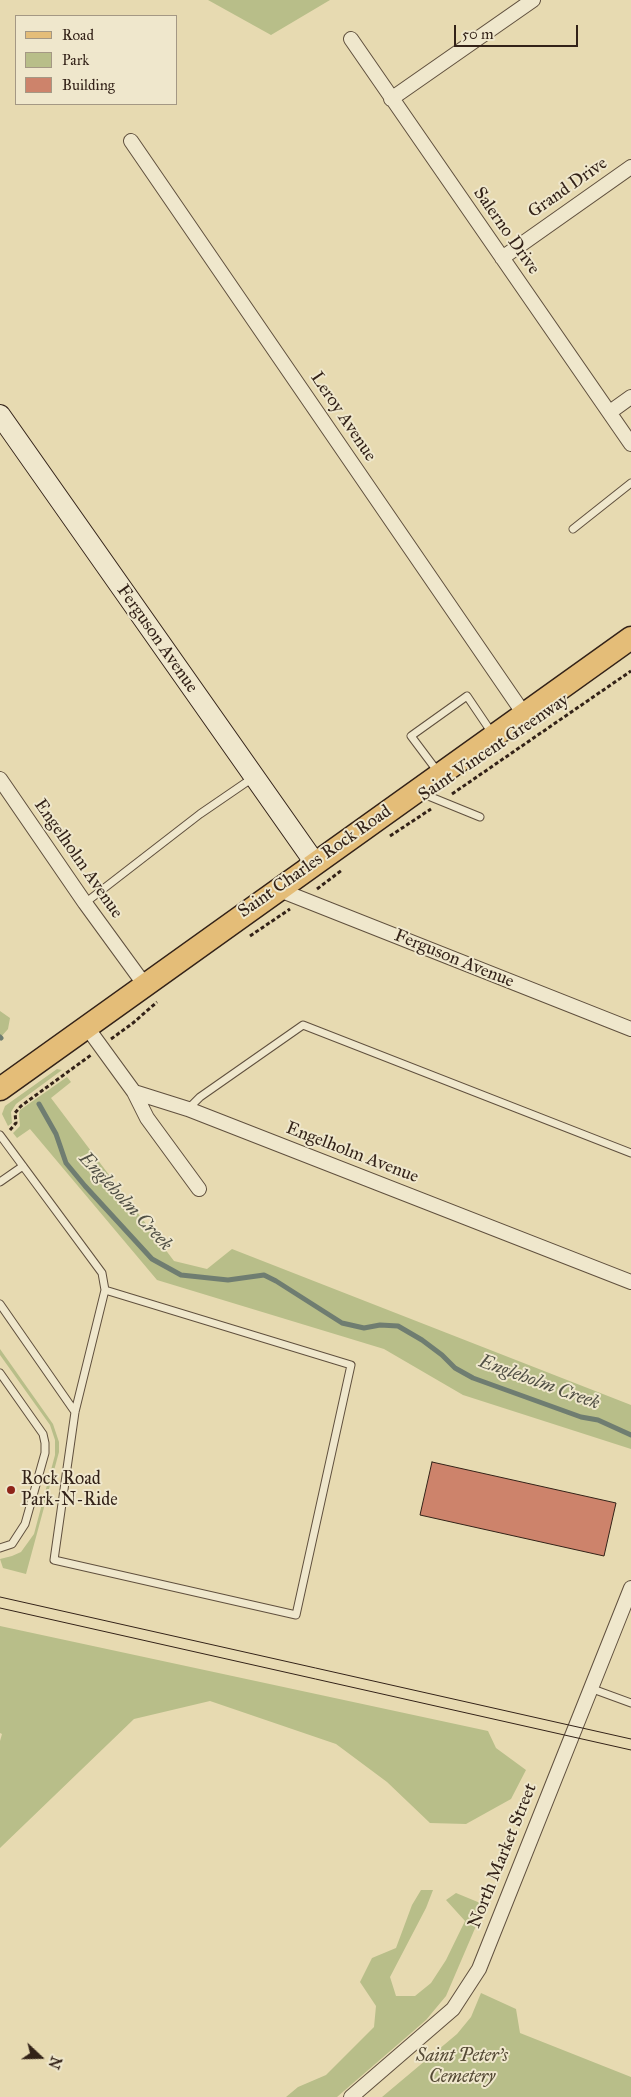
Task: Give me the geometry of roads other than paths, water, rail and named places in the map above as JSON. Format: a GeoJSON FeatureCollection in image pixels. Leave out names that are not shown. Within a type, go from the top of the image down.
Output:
{"type":"FeatureCollection","features":[{"type":"Feature","properties":{"kind":"main road","name":"Saint Charles Rock Road"},"geometry":{"type":"LineString","coordinates":[[0,1089],[416,790],[628,644]]}},
{"type":"Feature","properties":{"kind":"street"},"geometry":{"type":"LineString","coordinates":[[391,99],[533,0]]}},
{"type":"Feature","properties":{"kind":"street","name":"Salerno Drive"},"geometry":{"type":"LineString","coordinates":[[351,39],[631,444]]}},
{"type":"Feature","properties":{"kind":"street","name":"Leroy Avenue"},"geometry":{"type":"LineString","coordinates":[[131,141],[524,714]]}},
{"type":"Feature","properties":{"kind":"street","name":"Grand Drive"},"geometry":{"type":"LineString","coordinates":[[502,258],[631,166]]}},
{"type":"Feature","properties":{"kind":"street"},"geometry":{"type":"LineString","coordinates":[[610,412],[631,397]]}},
{"type":"Feature","properties":{"kind":"street","name":"Ferguson Avenue"},"geometry":{"type":"LineString","coordinates":[[0,415],[315,863]]}},
{"type":"Feature","properties":{"kind":"street","name":"Engelholm Avenue"},"geometry":{"type":"LineString","coordinates":[[0,779],[84,903],[144,984]]}},
{"type":"Feature","properties":{"kind":"street","name":"Ferguson Avenue"},"geometry":{"type":"LineString","coordinates":[[278,889],[631,1029]]}},
{"type":"Feature","properties":{"kind":"street"},"geometry":{"type":"LineString","coordinates":[[86,1026],[134,1092],[147,1118],[199,1189]]}},
{"type":"Feature","properties":{"kind":"street","name":"Engelholm Avenue"},"geometry":{"type":"LineString","coordinates":[[134,1092],[188,1109],[631,1282]]}},
{"type":"Feature","properties":{"kind":"street","name":"North Market Street"},"geometry":{"type":"LineString","coordinates":[[350,2097],[453,2009],[479,1968],[631,1588]]}},
{"type":"Feature","properties":{"kind":"lane"},"geometry":{"type":"LineString","coordinates":[[573,529],[631,483]]}},
{"type":"Feature","properties":{"kind":"lane"},"geometry":{"type":"LineString","coordinates":[[439,774],[411,736],[467,696],[493,736]]}},
{"type":"Feature","properties":{"kind":"lane"},"geometry":{"type":"LineString","coordinates":[[84,903],[200,814],[255,777]]}},
{"type":"Feature","properties":{"kind":"lane"},"geometry":{"type":"LineString","coordinates":[[416,790],[480,817]]}},
{"type":"Feature","properties":{"kind":"lane"},"geometry":{"type":"LineString","coordinates":[[188,1109],[200,1097],[304,1025],[631,1153]]}},
{"type":"Feature","properties":{"kind":"lane"},"geometry":{"type":"LineString","coordinates":[[0,1135],[102,1273],[105,1290],[75,1412],[54,1560],[296,1615],[351,1365],[105,1290]]}},
{"type":"Feature","properties":{"kind":"lane"},"geometry":{"type":"LineString","coordinates":[[0,1182],[23,1166]]}},
{"type":"Feature","properties":{"kind":"lane"},"geometry":{"type":"LineString","coordinates":[[0,1304],[75,1412]]}},
{"type":"Feature","properties":{"kind":"lane"},"geometry":{"type":"LineString","coordinates":[[0,1373],[43,1434],[46,1443],[25,1524],[20,1535],[12,1544],[0,1548]]}},
{"type":"Feature","properties":{"kind":"lane"},"geometry":{"type":"LineString","coordinates":[[590,1688],[631,1703]]}},
{"type":"Feature","properties":{"kind":"waterway","name":"Engleholm Creek"},"geometry":{"type":"LineString","coordinates":[[39,1104],[56,1134],[66,1163],[152,1259],[181,1275],[228,1280],[264,1275],[342,1323],[364,1328],[380,1325],[398,1326],[422,1340],[442,1355],[455,1368],[473,1378],[581,1417],[598,1420],[631,1435]]}},
{"type":"Feature","properties":{"kind":"tram line"},"geometry":{"type":"LineString","coordinates":[[0,1597],[631,1739]]}},
{"type":"Feature","properties":{"kind":"tram line"},"geometry":{"type":"LineString","coordinates":[[0,1608],[631,1750]]}},
{"type":"Feature","properties":{"kind":"place","name":"Rock Road Park-N-Ride"},"geometry":{"type":"Point","coordinates":[11,1490]}},
{"type":"Feature","properties":{"kind":"park label","name":"Saint Peter's Cemetery"},"geometry":{"type":"Point","coordinates":[462,2067]}}]}
